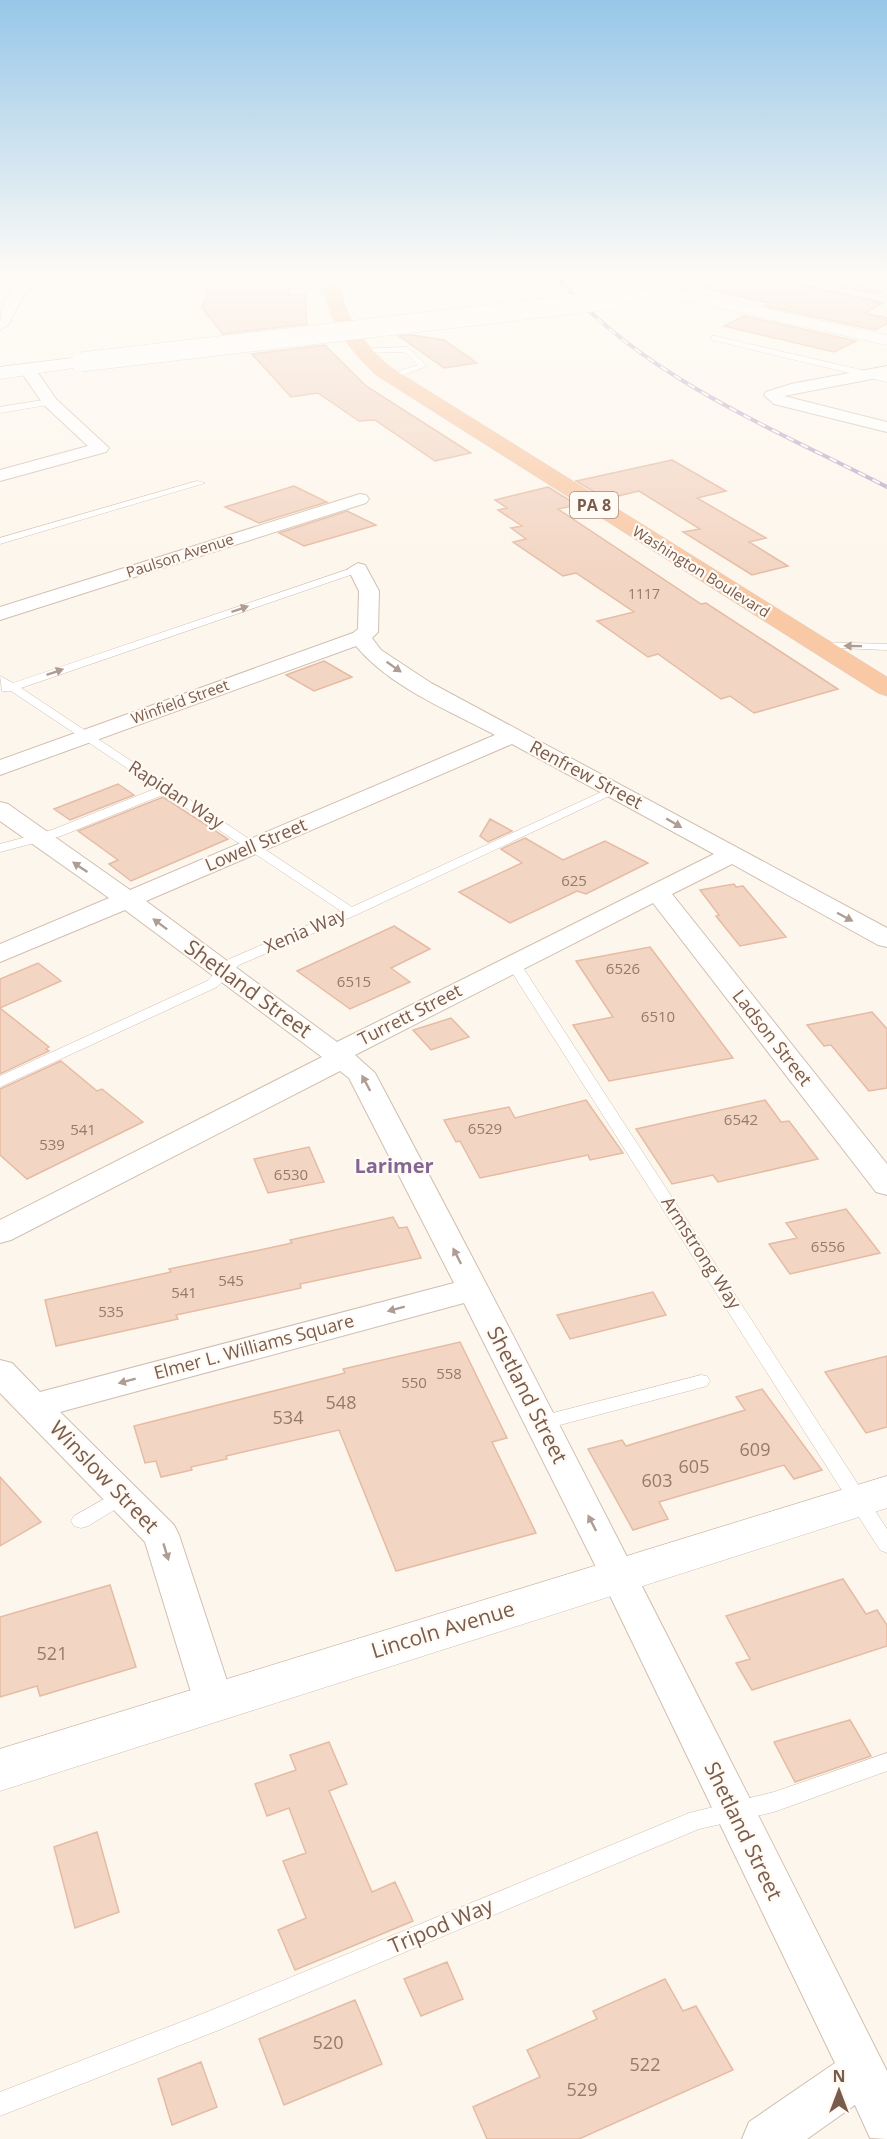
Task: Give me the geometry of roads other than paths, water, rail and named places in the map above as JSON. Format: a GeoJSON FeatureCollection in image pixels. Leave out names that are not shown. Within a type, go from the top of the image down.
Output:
{"type":"FeatureCollection","features":[{"type":"Feature","properties":{"kind":"highway","name":"Washington Boulevard"},"geometry":{"type":"LineString","coordinates":[[385,372],[887,688]]}},
{"type":"Feature","properties":{"kind":"street"},"geometry":{"type":"LineString","coordinates":[[0,476],[100,447],[50,402],[29,372]]}},
{"type":"Feature","properties":{"kind":"street"},"geometry":{"type":"LineString","coordinates":[[883,372],[790,389],[772,395],[774,399],[887,427]]}},
{"type":"Feature","properties":{"kind":"street","name":"Paulson Avenue"},"geometry":{"type":"LineString","coordinates":[[0,614],[360,499]]}},
{"type":"Feature","properties":{"kind":"street"},"geometry":{"type":"LineString","coordinates":[[358,569],[369,591],[368,632],[360,637]]}},
{"type":"Feature","properties":{"kind":"street","name":"Renfrew Street"},"geometry":{"type":"LineString","coordinates":[[360,637],[374,654],[423,688],[616,790],[887,939]]}},
{"type":"Feature","properties":{"kind":"street","name":"Winfield Street"},"geometry":{"type":"LineString","coordinates":[[0,768],[360,637]]}},
{"type":"Feature","properties":{"kind":"street","name":"Lowell Street"},"geometry":{"type":"LineString","coordinates":[[0,954],[512,736]]}},
{"type":"Feature","properties":{"kind":"street","name":"Shetland Street"},"geometry":{"type":"LineString","coordinates":[[0,809],[36,837],[128,900],[361,1073],[619,1575],[734,1814],[887,2121]]}},
{"type":"Feature","properties":{"kind":"street","name":"Turrett Street"},"geometry":{"type":"LineString","coordinates":[[0,1233],[328,1067],[350,1045],[731,855]]}},
{"type":"Feature","properties":{"kind":"street","name":"Ladson Street"},"geometry":{"type":"LineString","coordinates":[[657,891],[887,1185]]}},
{"type":"Feature","properties":{"kind":"street","name":"Elmer L. Williams Square"},"geometry":{"type":"LineString","coordinates":[[34,1406],[473,1288]]}},
{"type":"Feature","properties":{"kind":"street","name":"Winslow Street"},"geometry":{"type":"LineString","coordinates":[[0,1372],[161,1535],[214,1702]]}},
{"type":"Feature","properties":{"kind":"street","name":"Lincoln Avenue"},"geometry":{"type":"LineString","coordinates":[[0,1770],[873,1497]]}},
{"type":"Feature","properties":{"kind":"street"},"geometry":{"type":"LineString","coordinates":[[766,2139],[862,2072]]}},
{"type":"Feature","properties":{"kind":"lane"},"geometry":{"type":"LineString","coordinates":[[390,376],[404,372]]}},
{"type":"Feature","properties":{"kind":"lane"},"geometry":{"type":"LineString","coordinates":[[854,372],[887,379]]}},
{"type":"Feature","properties":{"kind":"lane"},"geometry":{"type":"LineString","coordinates":[[0,411],[50,402]]}},
{"type":"Feature","properties":{"kind":"lane"},"geometry":{"type":"LineString","coordinates":[[0,541],[200,483]]}},
{"type":"Feature","properties":{"kind":"lane"},"geometry":{"type":"LineString","coordinates":[[6,689],[358,569]]}},
{"type":"Feature","properties":{"kind":"lane"},"geometry":{"type":"LineString","coordinates":[[819,645],[887,647]]}},
{"type":"Feature","properties":{"kind":"lane","name":"Rapidan Way"},"geometry":{"type":"LineString","coordinates":[[0,679],[6,689],[86,736],[255,846],[351,912]]}},
{"type":"Feature","properties":{"kind":"lane"},"geometry":{"type":"LineString","coordinates":[[0,848],[56,833],[166,789]]}},
{"type":"Feature","properties":{"kind":"lane","name":"Xenia Way"},"geometry":{"type":"LineString","coordinates":[[0,1082],[212,984],[234,962],[351,912],[616,790]]}},
{"type":"Feature","properties":{"kind":"lane","name":"Armstrong Way"},"geometry":{"type":"LineString","coordinates":[[513,963],[873,1497],[887,1545]]}},
{"type":"Feature","properties":{"kind":"lane"},"geometry":{"type":"LineString","coordinates":[[541,1423],[700,1381]]}},
{"type":"Feature","properties":{"kind":"lane"},"geometry":{"type":"LineString","coordinates":[[81,1521],[122,1496]]}},
{"type":"Feature","properties":{"kind":"lane","name":"Tripod Way"},"geometry":{"type":"LineString","coordinates":[[0,2104],[211,2022],[697,1820],[734,1814],[774,1803],[887,1762]]}},
{"type":"Feature","properties":{"kind":"railway"},"geometry":{"type":"LineString","coordinates":[[669,372],[753,420],[887,487]]}},
{"type":"Feature","properties":{"kind":"district","name":"Larimer"},"geometry":{"type":"Point","coordinates":[394,1166]}}]}
